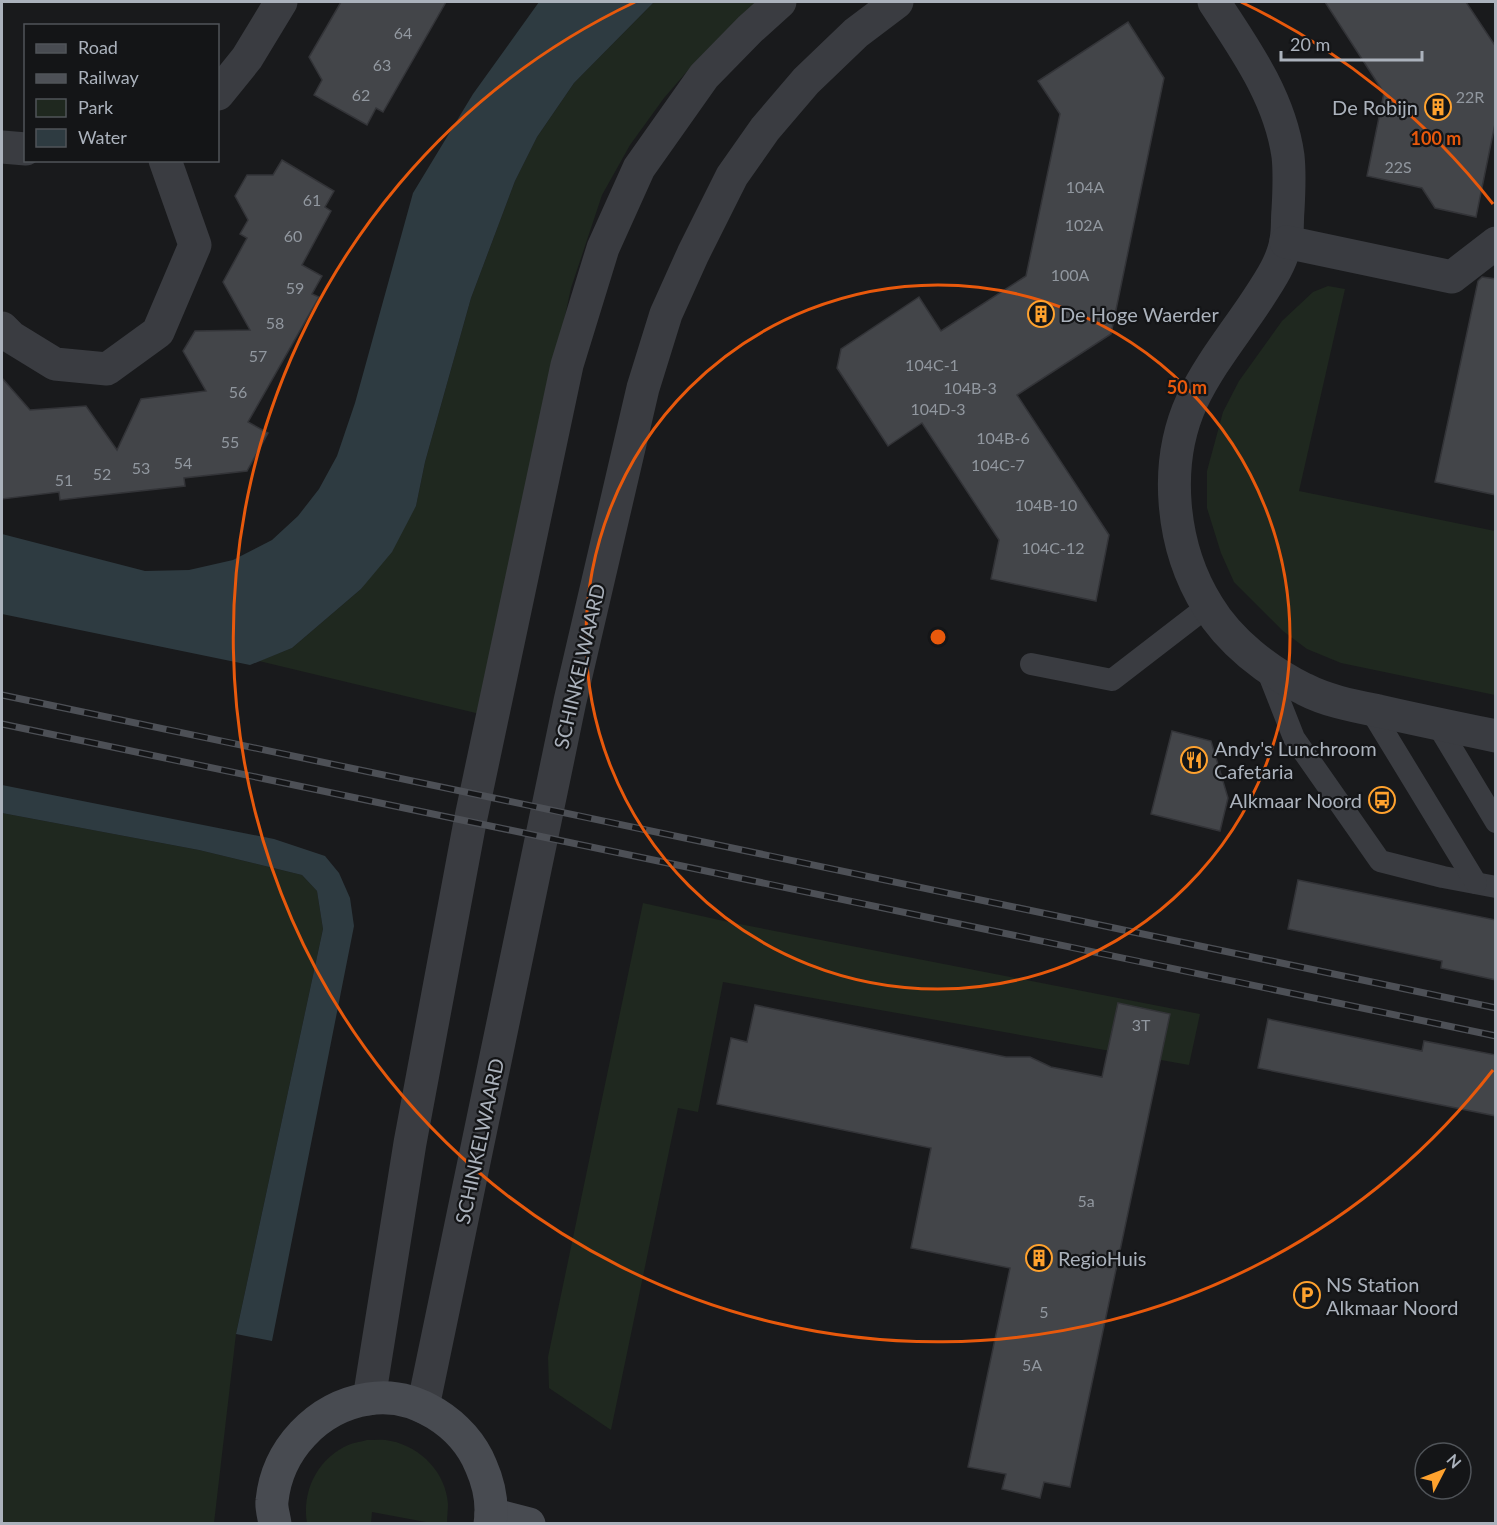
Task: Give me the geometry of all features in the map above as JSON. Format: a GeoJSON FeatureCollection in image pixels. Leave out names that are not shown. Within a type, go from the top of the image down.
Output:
{"type":"FeatureCollection","features":[{"type":"Feature","properties":{"kind":"main road"},"geometry":{"type":"LineString","coordinates":[[275,1524],[272,1502],[281,1464],[303,1432],[334,1409],[369,1399],[398,1400],[423,1407],[452,1424],[474,1450],[488,1481],[490,1519],[530,1524]]}},
{"type":"Feature","properties":{"kind":"street"},"geometry":{"type":"LineString","coordinates":[[219,93],[247,58],[281,2]]}},
{"type":"Feature","properties":{"kind":"street"},"geometry":{"type":"LineString","coordinates":[[369,1399],[410,1143],[470,822],[567,365],[603,248],[639,168],[704,76],[780,2]]}},
{"type":"Feature","properties":{"kind":"street","name":"SCHINKELWAARD"},"geometry":{"type":"LineString","coordinates":[[423,1407],[570,701],[643,388],[666,315],[732,176],[765,129],[806,81],[848,41],[897,2]]}},
{"type":"Feature","properties":{"kind":"street"},"geometry":{"type":"LineString","coordinates":[[1214,2],[1261,77],[1282,129],[1288,155],[1289,181],[1286,242],[1278,265],[1265,288],[1206,373],[1191,404],[1181,434],[1174,494],[1182,542],[1191,572],[1208,606],[1234,638],[1266,667],[1304,690],[1370,709],[1496,735]]}},
{"type":"Feature","properties":{"kind":"street"},"geometry":{"type":"LineString","coordinates":[[2,147],[24,149]]}},
{"type":"Feature","properties":{"kind":"street"},"geometry":{"type":"LineString","coordinates":[[2,328],[11,337],[55,364],[107,369],[158,332],[195,245],[166,162]]}},
{"type":"Feature","properties":{"kind":"street"},"geometry":{"type":"LineString","coordinates":[[1286,242],[1452,277],[1496,243]]}},
{"type":"Feature","properties":{"kind":"lane"},"geometry":{"type":"LineString","coordinates":[[1030,664],[1112,680],[1208,606]]}},
{"type":"Feature","properties":{"kind":"lane"},"geometry":{"type":"LineString","coordinates":[[1266,667],[1294,738],[1380,861],[1486,885]]}},
{"type":"Feature","properties":{"kind":"lane"},"geometry":{"type":"LineString","coordinates":[[1370,709],[1486,885]]}},
{"type":"Feature","properties":{"kind":"lane"},"geometry":{"type":"LineString","coordinates":[[1437,724],[1496,822]]}},
{"type":"Feature","properties":{"kind":"green space"},"geometry":{"type":"Polygon","coordinates":[[[654,2],[761,2],[696,61],[664,98],[630,145],[602,195],[571,288],[480,714],[259,661],[292,648],[361,589],[416,506],[425,462],[471,298],[515,181],[537,137],[574,83],[654,2]]]}},
{"type":"Feature","properties":{"kind":"green space"},"geometry":{"type":"Polygon","coordinates":[[[1328,286],[1345,289],[1299,491],[1495,531],[1495,695],[1341,663],[1307,649],[1283,631],[1234,582],[1221,553],[1207,508],[1207,471],[1223,412],[1239,381],[1282,321],[1313,292],[1328,286]]]}},
{"type":"Feature","properties":{"kind":"green space"},"geometry":{"type":"Polygon","coordinates":[[[2,813],[199,850],[302,875],[317,891],[323,929],[236,1334],[214,1523],[2,1523],[2,813]]]}},
{"type":"Feature","properties":{"kind":"green space"},"geometry":{"type":"Polygon","coordinates":[[[643,903],[724,921],[1200,1014],[1189,1065],[723,982],[698,1112],[678,1108],[611,1430],[549,1388],[548,1357],[643,903]]]}},
{"type":"Feature","properties":{"kind":"green space"},"geometry":{"type":"Polygon","coordinates":[[[367,1440],[385,1440],[402,1444],[422,1455],[430,1463],[437,1472],[446,1493],[447,1523],[431,1523],[372,1512],[371,1523],[307,1523],[309,1489],[319,1469],[334,1453],[344,1447],[367,1440]]]}},
{"type":"Feature","properties":{"kind":"water"},"geometry":{"type":"Polygon","coordinates":[[[539,2],[654,2],[574,83],[537,137],[515,181],[471,298],[425,462],[416,506],[392,552],[361,589],[292,648],[250,665],[2,614],[2,534],[145,571],[189,570],[233,560],[272,540],[298,516],[319,489],[337,456],[355,403],[413,193],[473,94],[539,2]]]}},
{"type":"Feature","properties":{"kind":"water"},"geometry":{"type":"Polygon","coordinates":[[[2,785],[274,839],[325,856],[339,873],[350,898],[354,926],[272,1341],[236,1334],[323,929],[317,891],[302,875],[199,850],[2,813],[2,785]]]}},
{"type":"Feature","properties":{"kind":"building"},"geometry":{"type":"Polygon","coordinates":[[[341,2],[446,2],[383,112],[376,108],[367,125],[314,95],[322,80],[309,57],[341,2]]]}},
{"type":"Feature","properties":{"kind":"building","name":"De Robijn"},"geometry":{"type":"Polygon","coordinates":[[[1325,2],[1466,2],[1496,47],[1496,119],[1476,217],[1435,208],[1422,188],[1367,176],[1384,93],[1325,2]]]}},
{"type":"Feature","properties":{"kind":"building","name":"De Hoge Waerder"},"geometry":{"type":"Polygon","coordinates":[[[1128,22],[1164,78],[1111,334],[1017,395],[1109,535],[1096,601],[991,579],[999,540],[922,423],[888,446],[837,368],[841,349],[919,297],[941,331],[1026,276],[1060,114],[1038,81],[1128,22]]]}},
{"type":"Feature","properties":{"kind":"building"},"geometry":{"type":"Polygon","coordinates":[[[282,160],[334,191],[325,207],[331,211],[302,265],[322,276],[312,294],[319,297],[248,422],[268,433],[247,471],[184,478],[185,486],[60,500],[59,492],[2,499],[2,378],[30,410],[86,406],[117,450],[141,399],[206,391],[183,351],[195,331],[250,330],[223,282],[247,238],[240,234],[248,220],[235,196],[247,175],[273,175],[282,160]]]}},
{"type":"Feature","properties":{"kind":"building"},"geometry":{"type":"Polygon","coordinates":[[[1482,277],[1496,279],[1496,495],[1435,482],[1478,281],[1482,277]]]}},
{"type":"Feature","properties":{"kind":"building"},"geometry":{"type":"Polygon","coordinates":[[[1172,731],[1211,741],[1228,798],[1220,831],[1151,814],[1172,731]]]}},
{"type":"Feature","properties":{"kind":"building"},"geometry":{"type":"Polygon","coordinates":[[[1298,880],[1496,920],[1496,980],[1441,968],[1442,961],[1288,929],[1298,880]]]}},
{"type":"Feature","properties":{"kind":"building","name":"RegioHuis"},"geometry":{"type":"Polygon","coordinates":[[[1118,1003],[1170,1014],[1070,1487],[1044,1482],[1040,1498],[1002,1489],[1006,1474],[968,1467],[1010,1268],[911,1248],[931,1148],[717,1104],[731,1038],[747,1042],[755,1005],[1006,1057],[1030,1057],[1051,1067],[1102,1077],[1118,1003]]]}},
{"type":"Feature","properties":{"kind":"building"},"geometry":{"type":"Polygon","coordinates":[[[1268,1019],[1422,1051],[1424,1041],[1496,1055],[1496,1116],[1258,1068],[1268,1019]]]}},
{"type":"Feature","properties":{"kind":"railway"},"geometry":{"type":"LineString","coordinates":[[2,695],[1496,1008]]}},
{"type":"Feature","properties":{"kind":"railway"},"geometry":{"type":"LineString","coordinates":[[2,724],[1496,1036]]}},
{"type":"Feature","properties":{"kind":"place","name":"De Robijn"},"geometry":{"type":"Point","coordinates":[1438,107]}},
{"type":"Feature","properties":{"kind":"place","name":"De Hoge Waerder"},"geometry":{"type":"Point","coordinates":[1041,314]}},
{"type":"Feature","properties":{"kind":"place","name":"Andy's Lunchroom Cafetaria"},"geometry":{"type":"Point","coordinates":[1194,760]}},
{"type":"Feature","properties":{"kind":"place","name":"Alkmaar Noord"},"geometry":{"type":"Point","coordinates":[1382,800]}},
{"type":"Feature","properties":{"kind":"place","name":"RegioHuis"},"geometry":{"type":"Point","coordinates":[1039,1258]}},
{"type":"Feature","properties":{"kind":"place","name":"NS Station Alkmaar Noord"},"geometry":{"type":"Point","coordinates":[1307,1295]}}]}
